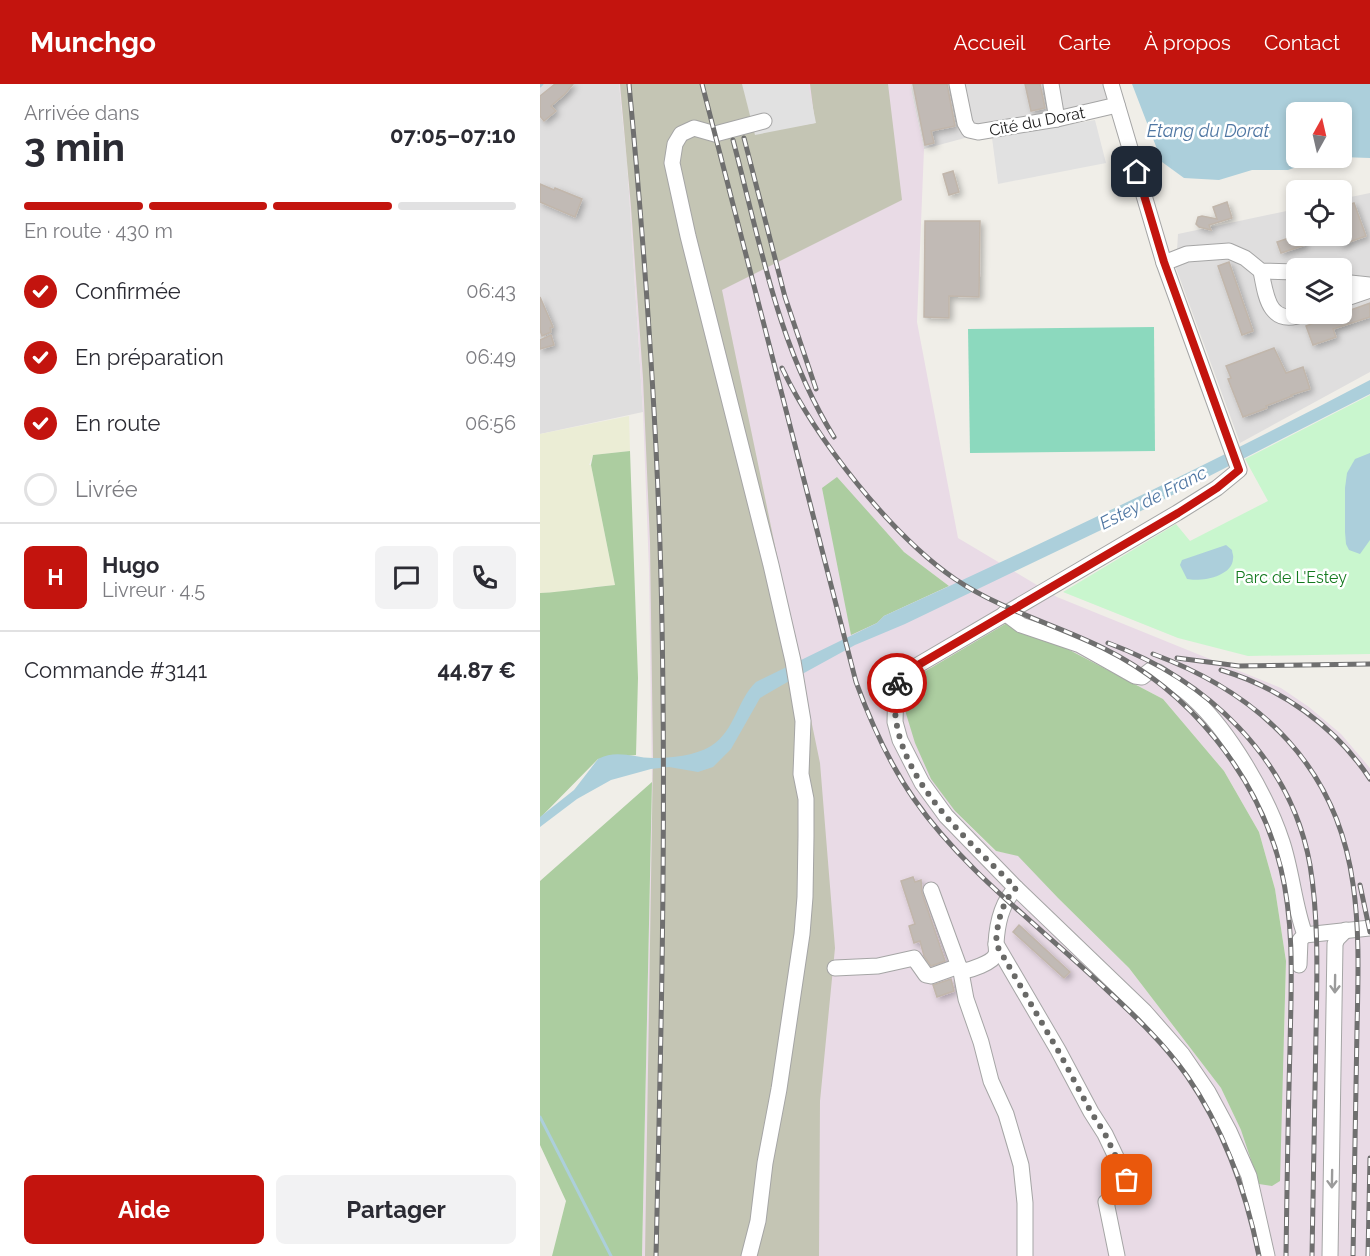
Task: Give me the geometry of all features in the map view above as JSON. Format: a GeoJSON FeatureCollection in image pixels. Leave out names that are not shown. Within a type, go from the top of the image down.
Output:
{"type":"FeatureCollection","features":[{"type":"Feature","properties":{"kind":"street","name":"Cité du Dorat"},"geometry":{"type":"LineString","coordinates":[[957,84],[965,123],[969,130],[987,132],[1117,105]]}},
{"type":"Feature","properties":{"kind":"street"},"geometry":{"type":"LineString","coordinates":[[1051,84],[1057,119]]}},
{"type":"Feature","properties":{"kind":"street"},"geometry":{"type":"LineString","coordinates":[[1111,84],[1164,262],[1238,466],[1217,488],[1178,513],[1005,613],[902,676],[896,687],[894,704],[896,722],[900,740],[922,783],[946,816],[1016,888],[1145,1012],[1208,1092],[1249,1176],[1267,1256]]}},
{"type":"Feature","properties":{"kind":"street"},"geometry":{"type":"LineString","coordinates":[[749,1256],[758,1221],[765,1163],[784,1057],[802,934],[806,836],[806,799],[801,774],[804,720],[771,565],[672,163],[675,144],[681,134],[694,128],[715,134],[764,121]]}},
{"type":"Feature","properties":{"kind":"street"},"geometry":{"type":"LineString","coordinates":[[1164,262],[1187,254],[1228,251],[1245,258],[1261,271],[1286,272]]}},
{"type":"Feature","properties":{"kind":"street"},"geometry":{"type":"LineString","coordinates":[[1261,271],[1267,301],[1275,313],[1286,316]]}},
{"type":"Feature","properties":{"kind":"street"},"geometry":{"type":"LineString","coordinates":[[1352,283],[1370,285]]}},
{"type":"Feature","properties":{"kind":"street"},"geometry":{"type":"LineString","coordinates":[[1352,296],[1370,290]]}},
{"type":"Feature","properties":{"kind":"street"},"geometry":{"type":"LineString","coordinates":[[1005,613],[1021,625],[1080,645],[1135,676],[1142,677],[1148,671],[1154,670],[1194,699],[1214,721],[1240,757],[1264,797],[1282,841],[1305,935]]}},
{"type":"Feature","properties":{"kind":"street"},"geometry":{"type":"LineString","coordinates":[[835,968],[884,965],[914,958],[926,975],[931,976],[960,969],[975,969],[993,958],[997,952],[998,926],[1004,904],[1016,888]]}},
{"type":"Feature","properties":{"kind":"street"},"geometry":{"type":"LineString","coordinates":[[931,890],[960,969],[966,999],[981,1042],[991,1081],[1006,1114],[1021,1165],[1025,1203],[1025,1256]]}},
{"type":"Feature","properties":{"kind":"street"},"geometry":{"type":"LineString","coordinates":[[1299,965],[1300,940],[1305,935],[1370,928]]}},
{"type":"Feature","properties":{"kind":"street"},"geometry":{"type":"LineString","coordinates":[[1330,1256],[1335,944],[1346,930]]}},
{"type":"Feature","properties":{"kind":"street"},"geometry":{"type":"LineString","coordinates":[[996,944],[1105,1134],[1127,1180],[1122,1190],[1106,1202],[1117,1256]]}},
{"type":"Feature","properties":{"kind":"shaded area"},"geometry":{"type":"Polygon","coordinates":[[[540,84],[619,84],[627,161],[643,412],[540,434],[540,84]]]}},
{"type":"Feature","properties":{"kind":"shaded area"},"geometry":{"type":"Polygon","coordinates":[[[619,84],[910,84],[924,149],[917,322],[958,538],[1057,597],[1281,688],[1309,707],[1341,734],[1370,768],[1370,1256],[642,1256],[652,782],[649,570],[643,412],[627,161],[619,84]],[[837,478],[884,616],[949,586],[904,552],[837,478]],[[1012,620],[907,682],[955,811],[995,851],[1018,855],[1129,968],[1221,1088],[1241,1130],[1284,1040],[1286,961],[1275,889],[1259,832],[1224,771],[1163,699],[1012,620]]]}},
{"type":"Feature","properties":{"kind":"shaded area"},"geometry":{"type":"Polygon","coordinates":[[[620,84],[746,84],[759,132],[815,123],[810,84],[888,84],[902,200],[722,290],[820,763],[835,948],[820,1101],[819,1256],[645,1256],[653,757],[650,542],[643,378],[620,84]]]}},
{"type":"Feature","properties":{"kind":"shaded area"},"geometry":{"type":"Polygon","coordinates":[[[742,84],[808,84],[816,123],[755,135],[742,84]]]}},
{"type":"Feature","properties":{"kind":"shaded area"},"geometry":{"type":"Polygon","coordinates":[[[910,84],[1111,84],[1117,105],[987,132],[924,149],[910,84]]]}},
{"type":"Feature","properties":{"kind":"shaded area"},"geometry":{"type":"Polygon","coordinates":[[[1095,120],[1106,163],[998,184],[992,138],[1095,120]]]}},
{"type":"Feature","properties":{"kind":"shaded area"},"geometry":{"type":"Polygon","coordinates":[[[1370,193],[1370,372],[1240,443],[1176,268],[1178,234],[1286,211],[1286,246],[1352,246],[1352,197],[1370,193]]]}},
{"type":"Feature","properties":{"kind":"shaded area"},"geometry":{"type":"Polygon","coordinates":[[[629,416],[630,451],[593,455],[589,465],[591,465],[615,585],[569,592],[540,593],[540,434],[629,416]]]}},
{"type":"Feature","properties":{"kind":"green space"},"geometry":{"type":"Polygon","coordinates":[[[1154,327],[1155,451],[970,453],[968,329],[1154,327]]]}},
{"type":"Feature","properties":{"kind":"green space","name":"Parc de L'Estey"},"geometry":{"type":"Polygon","coordinates":[[[1370,395],[1370,654],[1248,656],[1178,638],[1063,592],[1176,524],[1190,541],[1268,501],[1245,459],[1370,395]]]}},
{"type":"Feature","properties":{"kind":"green space"},"geometry":{"type":"Polygon","coordinates":[[[630,451],[638,678],[636,755],[598,759],[540,818],[540,593],[615,585],[591,465],[593,455],[630,451]]]}},
{"type":"Feature","properties":{"kind":"green space"},"geometry":{"type":"Polygon","coordinates":[[[837,477],[904,552],[949,586],[884,616],[877,623],[851,635],[822,488],[837,477]]]}},
{"type":"Feature","properties":{"kind":"green space"},"geometry":{"type":"Polygon","coordinates":[[[1012,620],[1163,699],[1224,771],[1259,832],[1275,889],[1286,961],[1280,1181],[1272,1186],[1259,1184],[1241,1130],[1221,1088],[1129,968],[1018,856],[996,851],[955,811],[931,779],[915,743],[904,707],[907,682],[1012,620]]]}},
{"type":"Feature","properties":{"kind":"green space"},"geometry":{"type":"Polygon","coordinates":[[[652,782],[642,1256],[552,1256],[566,1201],[540,1145],[540,881],[652,782]]]}},
{"type":"Feature","properties":{"kind":"water","name":"Étang du Dorat"},"geometry":{"type":"Polygon","coordinates":[[[1132,84],[1370,84],[1370,158],[1352,157],[1352,102],[1286,102],[1286,168],[1294,168],[1252,170],[1219,180],[1184,178],[1162,162],[1132,84]]]}},
{"type":"Feature","properties":{"kind":"water","name":"Estey de Franc"},"geometry":{"type":"Polygon","coordinates":[[[1370,380],[1370,394],[1145,509],[905,624],[855,645],[760,698],[731,749],[713,767],[698,772],[669,767],[651,769],[611,780],[577,799],[540,827],[540,817],[574,790],[598,759],[619,754],[668,758],[690,754],[711,746],[719,740],[731,724],[744,697],[756,682],[877,623],[884,616],[1250,442],[1370,380]]]}},
{"type":"Feature","properties":{"kind":"water"},"geometry":{"type":"Polygon","coordinates":[[[1370,453],[1370,540],[1360,554],[1349,550],[1346,544],[1345,488],[1347,473],[1355,459],[1370,453]]]}},
{"type":"Feature","properties":{"kind":"water"},"geometry":{"type":"Polygon","coordinates":[[[1226,545],[1232,550],[1233,557],[1227,570],[1207,579],[1187,579],[1180,565],[1182,560],[1226,545]]]}},
{"type":"Feature","properties":{"kind":"building"},"geometry":{"type":"Polygon","coordinates":[[[555,84],[573,84],[551,106],[556,111],[544,121],[540,116],[540,96],[555,84]]]}},
{"type":"Feature","properties":{"kind":"building"},"geometry":{"type":"Polygon","coordinates":[[[913,84],[947,84],[955,126],[931,131],[934,143],[925,145],[913,84]]]}},
{"type":"Feature","properties":{"kind":"building"},"geometry":{"type":"Polygon","coordinates":[[[1025,84],[1040,84],[1045,108],[1031,111],[1025,84]]]}},
{"type":"Feature","properties":{"kind":"building"},"geometry":{"type":"Polygon","coordinates":[[[953,171],[959,192],[949,195],[943,174],[953,171]]]}},
{"type":"Feature","properties":{"kind":"building"},"geometry":{"type":"Polygon","coordinates":[[[540,184],[582,199],[575,217],[540,202],[540,184]]]}},
{"type":"Feature","properties":{"kind":"building"},"geometry":{"type":"Polygon","coordinates":[[[1227,202],[1232,218],[1209,225],[1211,230],[1196,224],[1198,217],[1202,216],[1217,219],[1213,207],[1227,202]]]}},
{"type":"Feature","properties":{"kind":"building"},"geometry":{"type":"Polygon","coordinates":[[[1354,203],[1366,236],[1352,241],[1352,204],[1354,203]]]}},
{"type":"Feature","properties":{"kind":"building"},"geometry":{"type":"Polygon","coordinates":[[[925,221],[980,221],[979,297],[949,296],[949,318],[924,317],[925,221]]]}},
{"type":"Feature","properties":{"kind":"building"},"geometry":{"type":"Polygon","coordinates":[[[1286,239],[1286,246],[1302,246],[1281,253],[1277,242],[1286,239]]]}},
{"type":"Feature","properties":{"kind":"building"},"geometry":{"type":"Polygon","coordinates":[[[1229,262],[1253,331],[1242,335],[1218,266],[1229,262]]]}},
{"type":"Feature","properties":{"kind":"building"},"geometry":{"type":"Polygon","coordinates":[[[540,297],[553,327],[550,328],[551,332],[542,336],[540,330],[540,297]]]}},
{"type":"Feature","properties":{"kind":"building"},"geometry":{"type":"Polygon","coordinates":[[[1370,303],[1370,317],[1352,323],[1352,309],[1370,303]]]}},
{"type":"Feature","properties":{"kind":"building"},"geometry":{"type":"Polygon","coordinates":[[[1348,324],[1333,329],[1336,337],[1313,345],[1306,326],[1348,324]]]}},
{"type":"Feature","properties":{"kind":"building"},"geometry":{"type":"Polygon","coordinates":[[[551,335],[554,345],[540,349],[540,340],[551,335]]]}},
{"type":"Feature","properties":{"kind":"building"},"geometry":{"type":"Polygon","coordinates":[[[1274,348],[1286,373],[1303,367],[1310,389],[1243,417],[1228,379],[1231,378],[1226,366],[1274,348]]]}},
{"type":"Feature","properties":{"kind":"building"},"geometry":{"type":"Polygon","coordinates":[[[913,877],[915,882],[921,880],[922,893],[945,961],[931,966],[924,956],[920,941],[914,943],[909,926],[915,924],[901,881],[913,877]]]}},
{"type":"Feature","properties":{"kind":"building"},"geometry":{"type":"Polygon","coordinates":[[[1019,925],[1070,972],[1064,978],[1013,932],[1019,925]]]}},
{"type":"Feature","properties":{"kind":"building"},"geometry":{"type":"Polygon","coordinates":[[[951,979],[954,991],[937,997],[933,985],[951,979]]]}},
{"type":"Feature","properties":{"kind":"waterway"},"geometry":{"type":"LineString","coordinates":[[540,1117],[611,1256]]}},
{"type":"Feature","properties":{"kind":"railway"},"geometry":{"type":"LineString","coordinates":[[629,84],[651,354],[662,625],[663,862],[656,1256]]}},
{"type":"Feature","properties":{"kind":"railway"},"geometry":{"type":"LineString","coordinates":[[702,84],[856,682],[881,742],[914,799],[954,848],[999,893],[1131,1013],[1166,1049],[1187,1076],[1212,1118],[1232,1162],[1248,1208],[1259,1256]]}},
{"type":"Feature","properties":{"kind":"railway"},"geometry":{"type":"LineString","coordinates":[[744,138],[785,297],[816,389]]}},
{"type":"Feature","properties":{"kind":"railway"},"geometry":{"type":"LineString","coordinates":[[733,140],[762,255],[785,330],[798,367],[834,437]]}},
{"type":"Feature","properties":{"kind":"railway"},"geometry":{"type":"LineString","coordinates":[[782,368],[796,395],[834,454],[881,511],[931,560],[973,590],[1103,648],[1164,687],[1216,739],[1256,801],[1281,869],[1290,936],[1291,1003],[1286,1256]]}},
{"type":"Feature","properties":{"kind":"railway"},"geometry":{"type":"LineString","coordinates":[[1108,643],[1144,658],[1178,678],[1210,701],[1239,727],[1264,757],[1284,790],[1300,826],[1313,886],[1317,949],[1312,1256]]}},
{"type":"Feature","properties":{"kind":"railway"},"geometry":{"type":"LineString","coordinates":[[1153,654],[1228,690],[1260,714],[1288,740],[1311,770],[1330,804],[1344,842],[1353,884],[1358,957],[1353,1256]]}},
{"type":"Feature","properties":{"kind":"railway"},"geometry":{"type":"LineString","coordinates":[[1177,658],[1239,666],[1370,664]]}},
{"type":"Feature","properties":{"kind":"railway"},"geometry":{"type":"LineString","coordinates":[[1221,670],[1265,687],[1305,711],[1340,742],[1370,779]]}},
{"type":"Feature","properties":{"kind":"railway"},"geometry":{"type":"LineString","coordinates":[[1360,885],[1370,932]]}},
{"type":"Feature","properties":{"kind":"railway"},"geometry":{"type":"LineString","coordinates":[[1368,1256],[1370,1158]]}},
{"type":"Feature","properties":{"kind":"way so far"},"geometry":{"type":"LineString","coordinates":[[897,683],[894,704],[900,740],[922,783],[946,816],[1016,888],[1004,904],[996,944],[1105,1134],[1127,1180]]}},
{"type":"Feature","properties":{"kind":"route"},"geometry":{"type":"LineString","coordinates":[[897,683],[913,668],[1178,513],[1217,488],[1239,470],[1164,262],[1137,172]]}}]}
